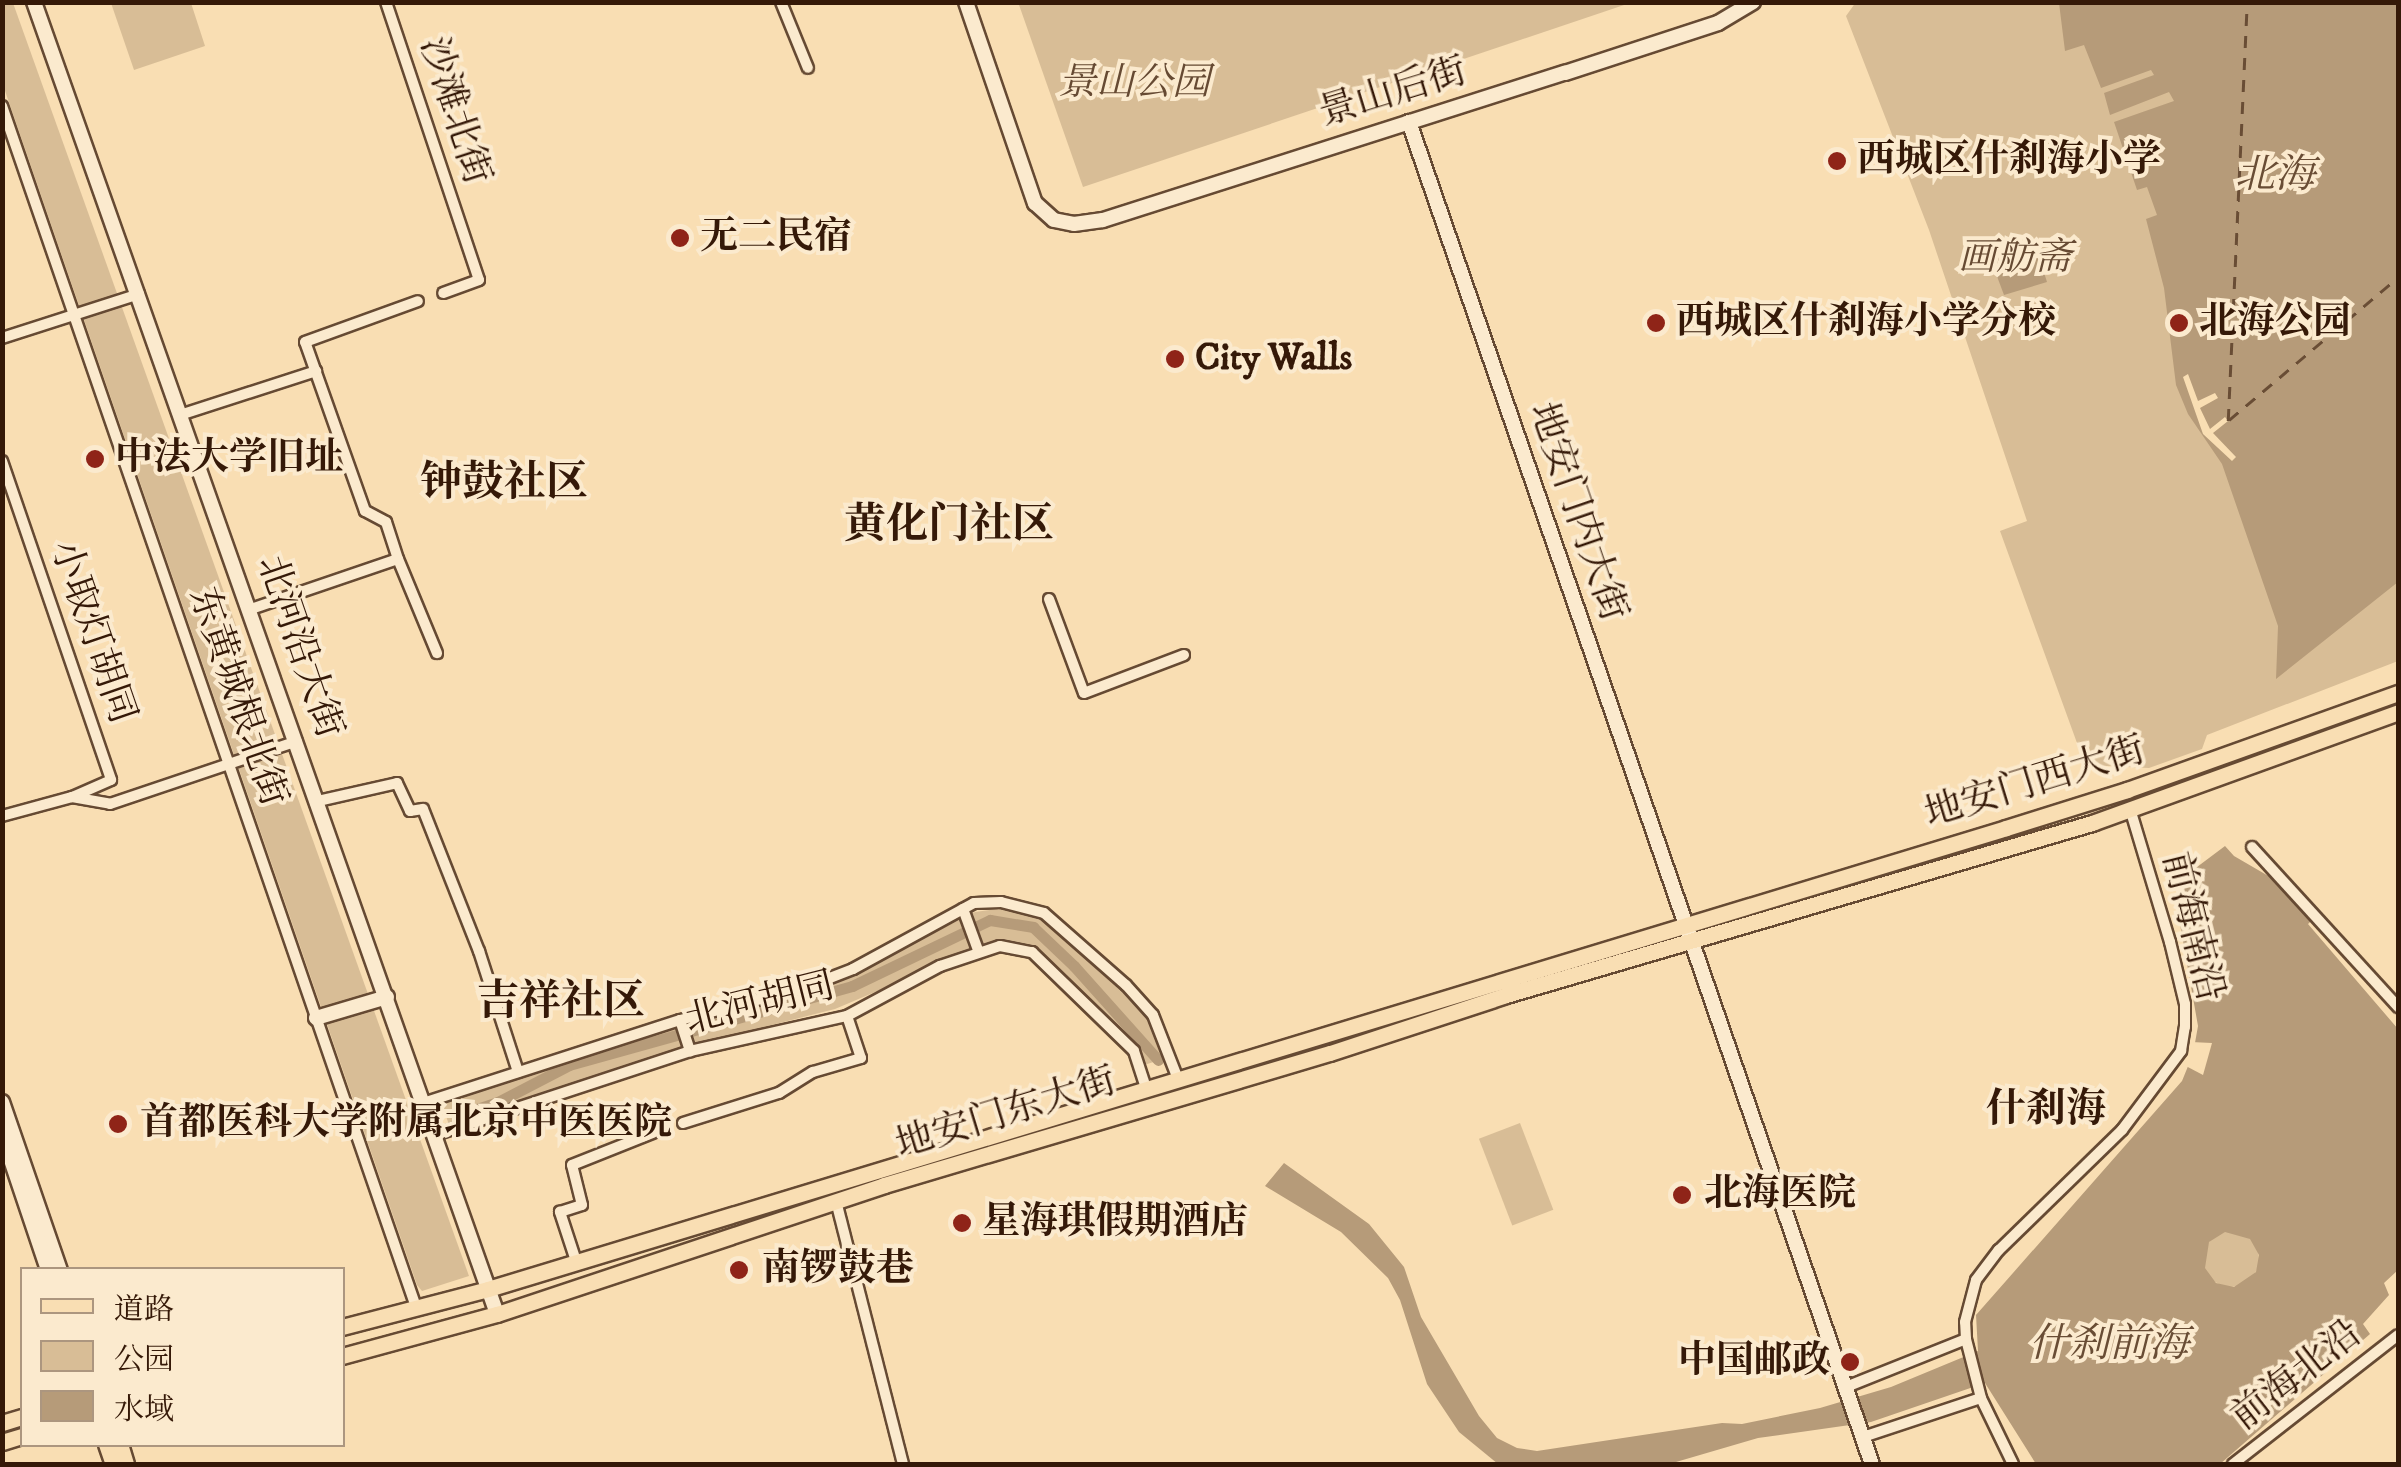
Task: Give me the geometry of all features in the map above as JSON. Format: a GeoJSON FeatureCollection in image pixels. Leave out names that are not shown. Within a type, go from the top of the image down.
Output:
{"type":"FeatureCollection","features":[{"type":"Feature","properties":{"kind":"main road","name":"北河沿大街"},"geometry":{"type":"LineString","coordinates":[[34,2],[183,414],[497,1314]]}},
{"type":"Feature","properties":{"kind":"main road","name":"景山后街"},"geometry":{"type":"LineString","coordinates":[[966,2],[1030,190],[1047,216],[1062,223],[1103,220],[1718,23],[1753,2]]}},
{"type":"Feature","properties":{"kind":"main road","name":"地安门内大街"},"geometry":{"type":"LineString","coordinates":[[1409,122],[1872,1464]]}},
{"type":"Feature","properties":{"kind":"main road","name":"地安门西大街"},"geometry":{"type":"LineString","coordinates":[[1688,931],[2127,790],[2398,693]]}},
{"type":"Feature","properties":{"kind":"main road","name":"地安门西大街"},"geometry":{"type":"LineString","coordinates":[[1688,931],[2130,809],[2398,712]]}},
{"type":"Feature","properties":{"kind":"main road","name":"地安门东大街"},"geometry":{"type":"LineString","coordinates":[[345,1326],[488,1289],[1146,1088],[1688,931]]}},
{"type":"Feature","properties":{"kind":"main road","name":"地安门东大街"},"geometry":{"type":"LineString","coordinates":[[345,1355],[497,1314],[1688,931]]}},
{"type":"Feature","properties":{"kind":"main road"},"geometry":{"type":"LineString","coordinates":[[316,1018],[387,997]]}},
{"type":"Feature","properties":{"kind":"main road"},"geometry":{"type":"LineString","coordinates":[[2,1102],[59,1267]]}},
{"type":"Feature","properties":{"kind":"main road"},"geometry":{"type":"LineString","coordinates":[[2,1133],[47,1267]]}},
{"type":"Feature","properties":{"kind":"street","name":"沙滩北街"},"geometry":{"type":"LineString","coordinates":[[386,2],[479,280],[443,292]]}},
{"type":"Feature","properties":{"kind":"street"},"geometry":{"type":"LineString","coordinates":[[781,2],[808,68]]}},
{"type":"Feature","properties":{"kind":"street","name":"东黄城根北街"},"geometry":{"type":"LineString","coordinates":[[2,106],[416,1308]]}},
{"type":"Feature","properties":{"kind":"street"},"geometry":{"type":"LineString","coordinates":[[2,338],[139,294]]}},
{"type":"Feature","properties":{"kind":"street"},"geometry":{"type":"LineString","coordinates":[[418,301],[305,342],[364,512],[386,522],[437,653]]}},
{"type":"Feature","properties":{"kind":"street"},"geometry":{"type":"LineString","coordinates":[[183,414],[316,372]]}},
{"type":"Feature","properties":{"kind":"street","name":"小取灯胡同"},"geometry":{"type":"LineString","coordinates":[[2,462],[112,780],[72,797]]}},
{"type":"Feature","properties":{"kind":"street"},"geometry":{"type":"LineString","coordinates":[[251,610],[398,560]]}},
{"type":"Feature","properties":{"kind":"street"},"geometry":{"type":"LineString","coordinates":[[1048,599],[1084,693],[1184,655]]}},
{"type":"Feature","properties":{"kind":"street"},"geometry":{"type":"LineString","coordinates":[[2,816],[72,797],[110,804],[297,741]]}},
{"type":"Feature","properties":{"kind":"street"},"geometry":{"type":"LineString","coordinates":[[318,801],[397,782],[410,812],[423,809],[478,950],[518,1072]]}},
{"type":"Feature","properties":{"kind":"street","name":"前海南沿"},"geometry":{"type":"LineString","coordinates":[[1966,1339],[1965,1322],[1976,1280],[1999,1250],[2122,1130],[2180,1051],[2186,1004],[2130,809]]}},
{"type":"Feature","properties":{"kind":"street"},"geometry":{"type":"LineString","coordinates":[[2252,847],[2398,1007]]}},
{"type":"Feature","properties":{"kind":"street"},"geometry":{"type":"LineString","coordinates":[[423,1102],[680,1020],[804,988],[852,970],[974,903],[1001,902],[1044,913],[1074,935],[1153,1014],[1178,1079]]}},
{"type":"Feature","properties":{"kind":"street"},"geometry":{"type":"LineString","coordinates":[[963,909],[978,950],[1000,946],[1032,952],[1134,1051],[1146,1088]]}},
{"type":"Feature","properties":{"kind":"street","name":"北河胡同"},"geometry":{"type":"LineString","coordinates":[[434,1135],[690,1051],[847,1016],[978,950]]}},
{"type":"Feature","properties":{"kind":"street"},"geometry":{"type":"LineString","coordinates":[[683,1123],[778,1093],[813,1072],[861,1058],[847,1016]]}},
{"type":"Feature","properties":{"kind":"street"},"geometry":{"type":"LineString","coordinates":[[680,1020],[690,1051]]}},
{"type":"Feature","properties":{"kind":"street"},"geometry":{"type":"LineString","coordinates":[[576,1262],[560,1212],[582,1204],[572,1165],[654,1133]]}},
{"type":"Feature","properties":{"kind":"street"},"geometry":{"type":"LineString","coordinates":[[836,1202],[903,1464]]}},
{"type":"Feature","properties":{"kind":"street","name":"前海北沿"},"geometry":{"type":"LineString","coordinates":[[2233,1464],[2398,1335]]}},
{"type":"Feature","properties":{"kind":"street"},"geometry":{"type":"LineString","coordinates":[[1846,1387],[1966,1339],[1980,1398],[2013,1464]]}},
{"type":"Feature","properties":{"kind":"street"},"geometry":{"type":"LineString","coordinates":[[1863,1437],[1980,1398]]}},
{"type":"Feature","properties":{"kind":"green space","name":"景山公园"},"geometry":{"type":"Polygon","coordinates":[[[1018,2],[1630,2],[1630,3],[1083,187],[1018,2]]]}},
{"type":"Feature","properties":{"kind":"green space","name":"北海公园"},"geometry":{"type":"Polygon","coordinates":[[[1856,2],[2398,3],[2398,661],[2207,735],[2202,749],[2149,768],[2085,765],[2000,531],[2027,521],[1929,230],[1846,16],[1856,2]]]}},
{"type":"Feature","properties":{"kind":"green space"},"geometry":{"type":"Polygon","coordinates":[[[2,3],[13,3],[469,1276],[422,1291],[417,1285],[3,85],[2,3]]]}},
{"type":"Feature","properties":{"kind":"green space"},"geometry":{"type":"Polygon","coordinates":[[[111,3],[191,3],[205,46],[134,70],[111,3]]]}},
{"type":"Feature","properties":{"kind":"green space"},"geometry":{"type":"Polygon","coordinates":[[[1004,908],[1037,912],[1061,928],[1147,1016],[1163,1059],[1144,1065],[1024,946],[995,941],[835,1009],[712,1040],[449,1125],[441,1101],[847,976],[975,912],[1004,908]]]}},
{"type":"Feature","properties":{"kind":"green space"},"geometry":{"type":"Polygon","coordinates":[[[1520,1123],[1553,1210],[1512,1226],[1479,1139],[1520,1123]]]}},
{"type":"Feature","properties":{"kind":"green space"},"geometry":{"type":"Polygon","coordinates":[[[2231,1231],[2250,1240],[2259,1259],[2250,1278],[2231,1287],[2212,1278],[2203,1259],[2212,1240],[2231,1231]]]}},
{"type":"Feature","properties":{"kind":"water","name":"北海"},"geometry":{"type":"Polygon","coordinates":[[[2059,3],[2398,3],[2398,582],[2276,679],[2278,626],[2222,464],[2188,414],[2176,385],[2164,288],[2146,219],[2157,215],[2147,187],[2137,190],[2114,122],[2174,101],[2169,92],[2110,115],[2104,93],[2154,75],[2151,70],[2101,88],[2084,45],[2065,51],[2059,3]]]}},
{"type":"Feature","properties":{"kind":"water"},"geometry":{"type":"Polygon","coordinates":[[[2034,241],[2047,282],[2004,295],[1989,255],[2023,249],[2023,245],[2034,241]]]}},
{"type":"Feature","properties":{"kind":"water","name":"什刹前海"},"geometry":{"type":"Polygon","coordinates":[[[2225,846],[2234,856],[2277,881],[2313,919],[2308,924],[2398,1029],[2398,1270],[2384,1283],[2389,1295],[2363,1324],[2370,1334],[2220,1464],[2036,1464],[1985,1383],[1871,1422],[1758,1438],[1676,1462],[1498,1464],[1459,1432],[1427,1384],[1400,1300],[1388,1278],[1341,1232],[1265,1186],[1284,1163],[1369,1224],[1404,1267],[1421,1317],[1479,1416],[1497,1438],[1517,1448],[1537,1451],[1722,1423],[1742,1424],[1820,1408],[1891,1387],[1978,1351],[1976,1315],[2182,1081],[2193,1054],[2198,1026],[2175,896],[2185,876],[2225,846]],[[2225,1232],[2209,1242],[2205,1268],[2216,1283],[2234,1287],[2256,1272],[2259,1255],[2250,1239],[2225,1232]]]}},
{"type":"Feature","properties":{"kind":"pier"},"geometry":{"type":"Polygon","coordinates":[[[2188,374],[2198,401],[2215,393],[2218,398],[2200,408],[2210,429],[2225,417],[2228,421],[2213,433],[2236,457],[2232,461],[2203,434],[2183,377],[2188,374]]]}},
{"type":"Feature","properties":{"kind":"pier"},"geometry":{"type":"Polygon","coordinates":[[[2191,1042],[2212,1043],[2203,1075],[2184,1065],[2191,1042]]]}},
{"type":"Feature","properties":{"kind":"waterway"},"geometry":{"type":"LineString","coordinates":[[459,1115],[498,1102],[569,1065],[852,986],[990,920],[1033,927],[1074,966],[1158,1060]]}},
{"type":"Feature","properties":{"kind":"ferry route"},"geometry":{"type":"LineString","coordinates":[[2228,421],[2247,2]]}},
{"type":"Feature","properties":{"kind":"ferry route"},"geometry":{"type":"LineString","coordinates":[[2229,420],[2398,277]]}},
{"type":"Feature","properties":{"kind":"place","name":"西城区什刹海小学"},"geometry":{"type":"Point","coordinates":[1837,161]}},
{"type":"Feature","properties":{"kind":"place","name":"无二民宿"},"geometry":{"type":"Point","coordinates":[680,238]}},
{"type":"Feature","properties":{"kind":"place","name":"西城区什刹海小学分校"},"geometry":{"type":"Point","coordinates":[1656,323]}},
{"type":"Feature","properties":{"kind":"place","name":"北海公园"},"geometry":{"type":"Point","coordinates":[2179,323]}},
{"type":"Feature","properties":{"kind":"place","name":"City Walls"},"geometry":{"type":"Point","coordinates":[1175,359]}},
{"type":"Feature","properties":{"kind":"place","name":"中法大学旧址"},"geometry":{"type":"Point","coordinates":[95,459]}},
{"type":"Feature","properties":{"kind":"place","name":"首都医科大学附属北京中医医院"},"geometry":{"type":"Point","coordinates":[118,1124]}},
{"type":"Feature","properties":{"kind":"place","name":"北海医院"},"geometry":{"type":"Point","coordinates":[1682,1195]}},
{"type":"Feature","properties":{"kind":"place","name":"星海琪假期酒店"},"geometry":{"type":"Point","coordinates":[962,1223]}},
{"type":"Feature","properties":{"kind":"place","name":"南锣鼓巷"},"geometry":{"type":"Point","coordinates":[739,1270]}},
{"type":"Feature","properties":{"kind":"place","name":"中国邮政"},"geometry":{"type":"Point","coordinates":[1850,1362]}},
{"type":"Feature","properties":{"kind":"district","name":"钟鼓社区"},"geometry":{"type":"Point","coordinates":[504,483]}},
{"type":"Feature","properties":{"kind":"district","name":"黄化门社区"},"geometry":{"type":"Point","coordinates":[949,525]}},
{"type":"Feature","properties":{"kind":"district","name":"吉祥社区"},"geometry":{"type":"Point","coordinates":[561,1002]}},
{"type":"Feature","properties":{"kind":"district","name":"什刹海"},"geometry":{"type":"Point","coordinates":[2046,1110]}},
{"type":"Feature","properties":{"kind":"park label","name":"画舫斋"},"geometry":{"type":"Point","coordinates":[2015,259]}}]}
